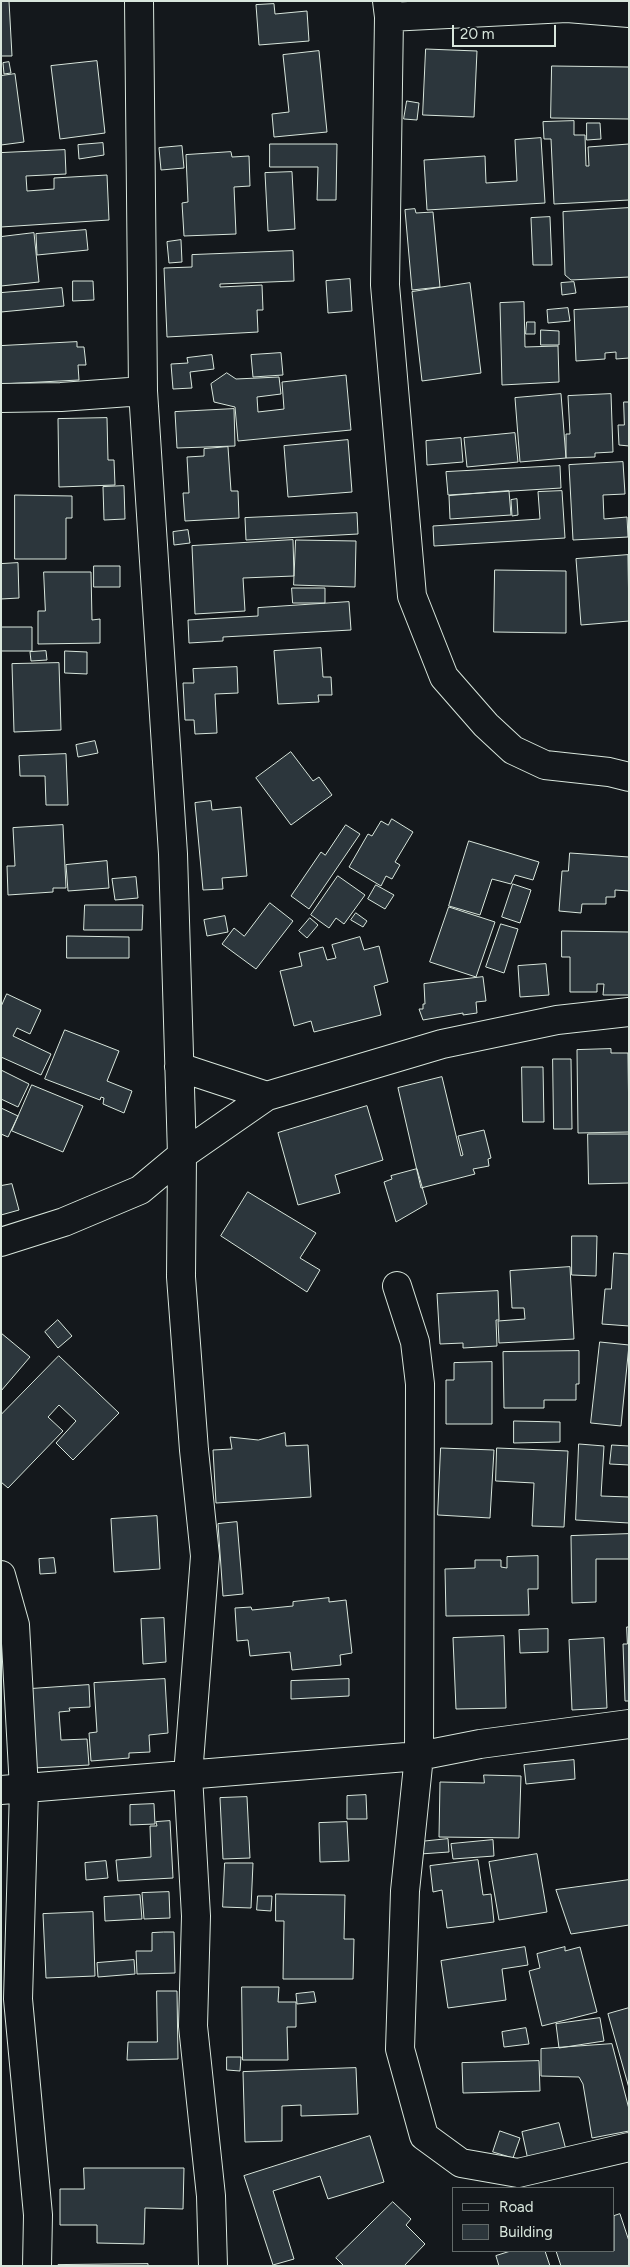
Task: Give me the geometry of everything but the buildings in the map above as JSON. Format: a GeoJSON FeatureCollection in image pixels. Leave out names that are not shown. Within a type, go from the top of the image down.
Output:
{"type":"FeatureCollection","features":[{"type":"Feature","properties":{"kind":"street"},"geometry":{"type":"LineString","coordinates":[[139,1],[143,391],[173,854],[182,1155],[180,1277],[205,1556],[188,1774],[196,1916],[193,2026],[211,2196],[214,2266]]}},
{"type":"Feature","properties":{"kind":"street"},"geometry":{"type":"LineString","coordinates":[[629,13],[567,8],[388,9],[385,285],[412,596],[444,677],[486,725],[513,750],[545,765],[609,772],[629,777]]}},
{"type":"Feature","properties":{"kind":"street"},"geometry":{"type":"LineString","coordinates":[[1,398],[61,397],[143,391]]}},
{"type":"Feature","properties":{"kind":"street"},"geometry":{"type":"LineString","coordinates":[[1,1242],[64,1222],[140,1190],[182,1155],[268,1096],[442,1044],[557,1020],[629,1012]]}},
{"type":"Feature","properties":{"kind":"street"},"geometry":{"type":"LineString","coordinates":[[179,1067],[268,1096]]}},
{"type":"Feature","properties":{"kind":"street"},"geometry":{"type":"LineString","coordinates":[[397,1286],[415,1342],[420,1384],[419,1756],[405,1891],[400,2049],[424,2136],[461,2163],[518,2173],[629,2147]]}},
{"type":"Feature","properties":{"kind":"street"},"geometry":{"type":"LineString","coordinates":[[1,1575],[15,1624],[13,1790],[18,1999],[38,2215],[37,2266]]}},
{"type":"Feature","properties":{"kind":"street"},"geometry":{"type":"LineString","coordinates":[[13,1790],[419,1756],[480,1744],[629,1724]]}}]}
